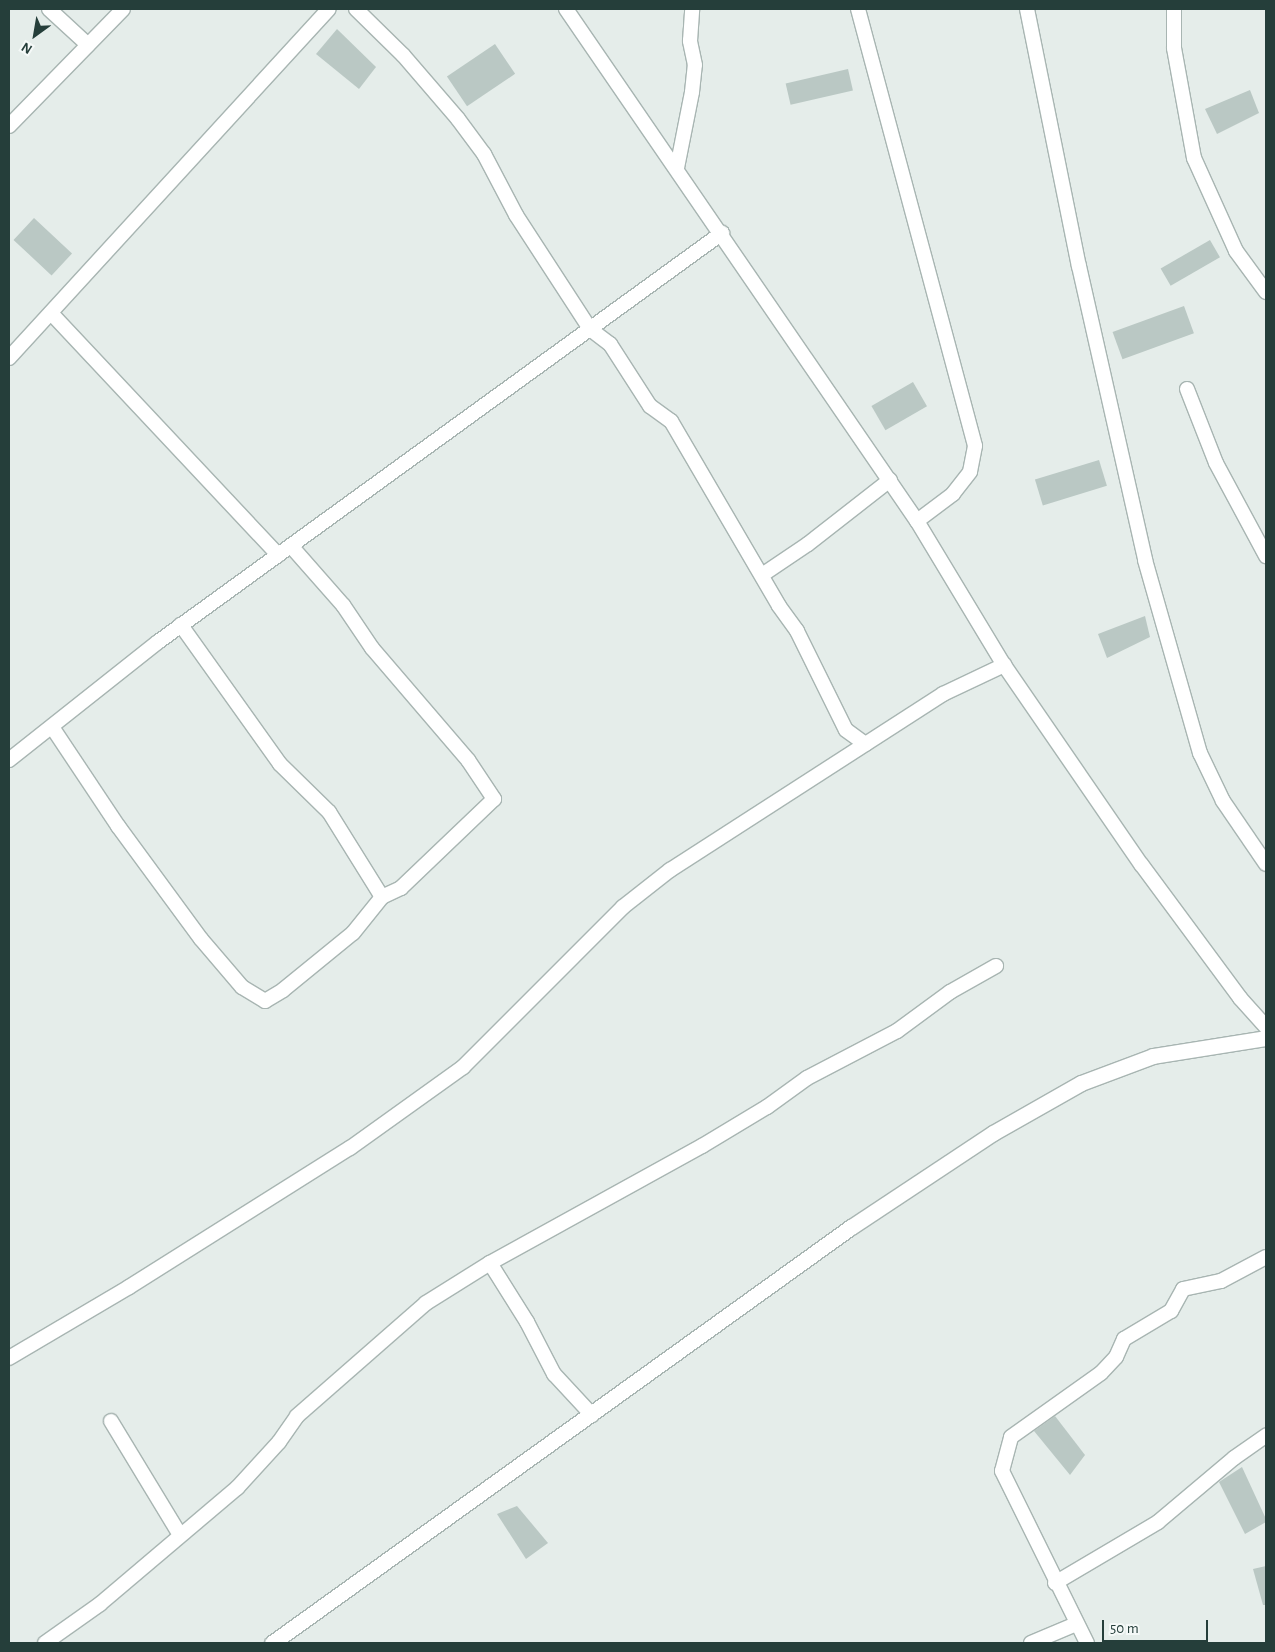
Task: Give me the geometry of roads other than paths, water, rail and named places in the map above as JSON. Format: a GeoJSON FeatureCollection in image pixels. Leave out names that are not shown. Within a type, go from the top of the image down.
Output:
{"type":"FeatureCollection","features":[{"type":"Feature","properties":{"kind":"street"},"geometry":{"type":"LineString","coordinates":[[49,9],[88,45]]}},
{"type":"Feature","properties":{"kind":"street"},"geometry":{"type":"LineString","coordinates":[[9,126],[123,9]]}},
{"type":"Feature","properties":{"kind":"street"},"geometry":{"type":"LineString","coordinates":[[9,358],[329,9]]}},
{"type":"Feature","properties":{"kind":"street"},"geometry":{"type":"LineString","coordinates":[[356,9],[403,55],[484,154],[516,215],[590,329],[610,344],[650,406],[671,421],[797,631],[846,730],[865,744]]}},
{"type":"Feature","properties":{"kind":"street"},"geometry":{"type":"LineString","coordinates":[[566,9],[722,233],[890,480],[1004,665],[1141,864],[1240,998],[1266,1027]]}},
{"type":"Feature","properties":{"kind":"street"},"geometry":{"type":"LineString","coordinates":[[677,168],[692,92],[695,65],[690,41],[692,9]]}},
{"type":"Feature","properties":{"kind":"street"},"geometry":{"type":"LineString","coordinates":[[858,9],[976,446],[970,472],[953,494],[917,521]]}},
{"type":"Feature","properties":{"kind":"street"},"geometry":{"type":"LineString","coordinates":[[1027,9],[1079,266],[1147,569],[1200,753],[1223,801],[1266,864]]}},
{"type":"Feature","properties":{"kind":"street"},"geometry":{"type":"LineString","coordinates":[[1174,9],[1174,48],[1194,158],[1236,251],[1266,292]]}},
{"type":"Feature","properties":{"kind":"street"},"geometry":{"type":"LineString","coordinates":[[9,758],[52,727],[181,625],[722,233]]}},
{"type":"Feature","properties":{"kind":"street"},"geometry":{"type":"LineString","coordinates":[[50,313],[278,555]]}},
{"type":"Feature","properties":{"kind":"street"},"geometry":{"type":"LineString","coordinates":[[1187,390],[1216,463],[1266,556]]}},
{"type":"Feature","properties":{"kind":"street"},"geometry":{"type":"LineString","coordinates":[[762,575],[890,480]]}},
{"type":"Feature","properties":{"kind":"street"},"geometry":{"type":"LineString","coordinates":[[52,727],[118,826],[201,939],[242,986],[265,1001],[353,933],[382,896],[401,888],[494,799],[468,760],[372,648],[343,605],[290,546]]}},
{"type":"Feature","properties":{"kind":"street"},"geometry":{"type":"LineString","coordinates":[[181,625],[280,764],[329,812],[382,896]]}},
{"type":"Feature","properties":{"kind":"street"},"geometry":{"type":"LineString","coordinates":[[9,1358],[129,1287],[358,1142],[462,1067],[623,907],[670,870],[943,694],[1004,665]]}},
{"type":"Feature","properties":{"kind":"street"},"geometry":{"type":"LineString","coordinates":[[45,1643],[100,1604],[237,1488],[279,1442],[297,1416],[426,1303],[490,1263],[702,1146],[807,1078],[897,1030],[942,997],[996,966]]}},
{"type":"Feature","properties":{"kind":"street"},"geometry":{"type":"LineString","coordinates":[[272,1643],[592,1415],[851,1227],[994,1133],[1081,1083],[1153,1056],[1266,1038]]}},
{"type":"Feature","properties":{"kind":"street"},"geometry":{"type":"LineString","coordinates":[[1087,1643],[1054,1582],[1002,1471],[1011,1437],[1101,1373],[1116,1357],[1124,1339],[1171,1311],[1183,1289],[1221,1281],[1266,1257]]}},
{"type":"Feature","properties":{"kind":"street"},"geometry":{"type":"LineString","coordinates":[[490,1263],[527,1322],[554,1374],[592,1415]]}},
{"type":"Feature","properties":{"kind":"street"},"geometry":{"type":"LineString","coordinates":[[111,1421],[180,1535]]}},
{"type":"Feature","properties":{"kind":"street"},"geometry":{"type":"LineString","coordinates":[[1054,1582],[1158,1522],[1234,1458],[1266,1436]]}},
{"type":"Feature","properties":{"kind":"street"},"geometry":{"type":"LineString","coordinates":[[1031,1643],[1076,1624]]}}]}
